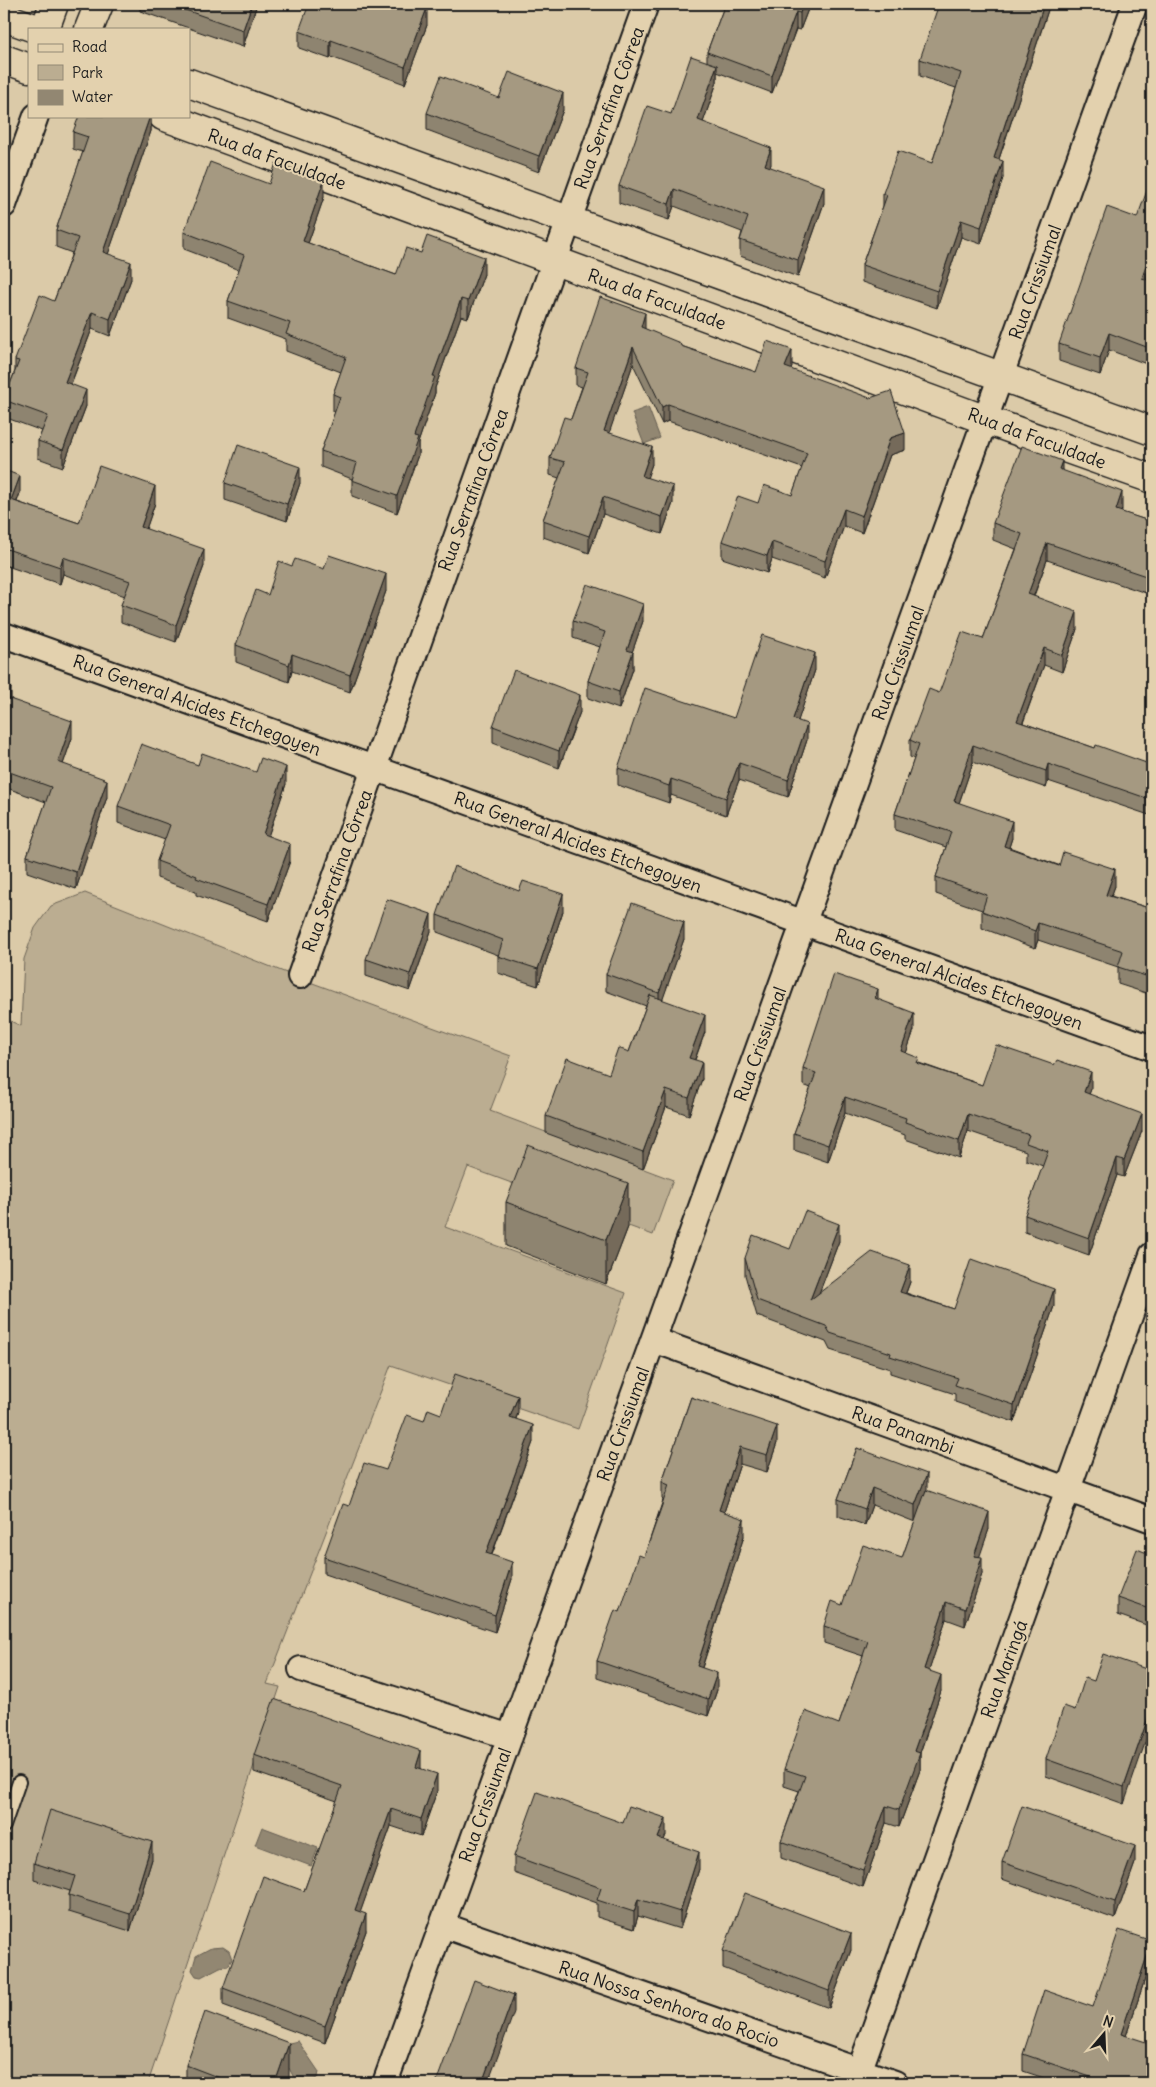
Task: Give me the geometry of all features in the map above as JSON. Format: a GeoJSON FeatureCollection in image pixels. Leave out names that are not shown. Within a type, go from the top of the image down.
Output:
{"type":"FeatureCollection","features":[{"type":"Feature","properties":{"kind":"street"},"geometry":{"type":"LineString","coordinates":[[45,28],[54,4]]}},
{"type":"Feature","properties":{"kind":"street"},"geometry":{"type":"LineString","coordinates":[[90,28],[99,4]]}},
{"type":"Feature","properties":{"kind":"street","name":"Rua Serrafina Côrrea"},"geometry":{"type":"LineString","coordinates":[[300,976],[646,4]]}},
{"type":"Feature","properties":{"kind":"street","name":"Rua Crissiumal"},"geometry":{"type":"LineString","coordinates":[[385,2083],[1135,4]]}},
{"type":"Feature","properties":{"kind":"street"},"geometry":{"type":"LineString","coordinates":[[4,17],[34,28]]}},
{"type":"Feature","properties":{"kind":"street"},"geometry":{"type":"LineString","coordinates":[[4,59],[28,68]]}},
{"type":"Feature","properties":{"kind":"street"},"geometry":{"type":"LineString","coordinates":[[190,83],[1152,431]]}},
{"type":"Feature","properties":{"kind":"street"},"geometry":{"type":"LineString","coordinates":[[4,205],[35,118]]}},
{"type":"Feature","properties":{"kind":"street","name":"Rua da Faculdade"},"geometry":{"type":"LineString","coordinates":[[168,118],[986,420],[1152,479]]}},
{"type":"Feature","properties":{"kind":"street","name":"Rua General Alcides Etchegoyen"},"geometry":{"type":"LineString","coordinates":[[4,635],[1152,1048]]}},
{"type":"Feature","properties":{"kind":"street","name":"Rua Maringá"},"geometry":{"type":"LineString","coordinates":[[857,2077],[1152,1255]]}},
{"type":"Feature","properties":{"kind":"street","name":"Rua Panambi"},"geometry":{"type":"LineString","coordinates":[[654,1340],[1152,1520]]}},
{"type":"Feature","properties":{"kind":"street"},"geometry":{"type":"LineString","coordinates":[[302,1669],[510,1737]]}},
{"type":"Feature","properties":{"kind":"street","name":"Rua Nossa Senhora do Rocio"},"geometry":{"type":"LineString","coordinates":[[442,1925],[857,2077],[896,2083]]}},
{"type":"Feature","properties":{"kind":"lane"},"geometry":{"type":"LineString","coordinates":[[4,1826],[19,1782]]}},
{"type":"Feature","properties":{"kind":"green space"},"geometry":{"type":"Polygon","coordinates":[[[85,893],[299,978],[511,1056],[490,1111],[673,1180],[653,1235],[468,1167],[445,1227],[626,1293],[578,1429],[391,1365],[267,1684],[280,1687],[148,2083],[4,2083],[4,1018],[21,1026],[24,959],[35,928],[51,906],[85,893]]]}},
{"type":"Feature","properties":{"kind":"water"},"geometry":{"type":"Polygon","coordinates":[[[648,407],[660,438],[644,444],[632,413],[648,407]]]}},
{"type":"Feature","properties":{"kind":"water"},"geometry":{"type":"Polygon","coordinates":[[[262,1827],[318,1848],[311,1866],[255,1845],[262,1827]]]}},
{"type":"Feature","properties":{"kind":"water"},"geometry":{"type":"Polygon","coordinates":[[[223,1947],[229,1951],[232,1959],[228,1966],[220,1967],[201,1977],[196,1976],[192,1970],[196,1956],[211,1948],[223,1947]]]}},
{"type":"Feature","properties":{"kind":"water"},"geometry":{"type":"Polygon","coordinates":[[[298,2041],[319,2072],[318,2077],[310,2083],[296,2082],[289,2068],[267,2048],[298,2041]]]}},
{"type":"Feature","properties":{"kind":"building"},"geometry":{"type":"Polygon","coordinates":[[[168,4],[252,4],[243,30],[168,4]]]}},
{"type":"Feature","properties":{"kind":"building"},"geometry":{"type":"Polygon","coordinates":[[[309,4],[416,4],[427,8],[405,67],[331,40],[330,42],[299,31],[309,4]]]}},
{"type":"Feature","properties":{"kind":"building"},"geometry":{"type":"Polygon","coordinates":[[[725,4],[803,4],[800,13],[796,12],[772,76],[707,52],[725,4]]]}},
{"type":"Feature","properties":{"kind":"building"},"geometry":{"type":"Polygon","coordinates":[[[939,4],[957,4],[965,7],[966,4],[1044,4],[994,158],[1003,161],[981,227],[961,220],[937,291],[862,265],[887,195],[883,193],[898,151],[932,163],[961,73],[920,59],[939,4]]]}},
{"type":"Feature","properties":{"kind":"building"},"geometry":{"type":"Polygon","coordinates":[[[691,56],[717,65],[698,120],[771,148],[765,165],[824,186],[798,260],[740,240],[748,217],[674,189],[669,204],[619,186],[647,106],[671,114],[691,56]]]}},
{"type":"Feature","properties":{"kind":"building"},"geometry":{"type":"Polygon","coordinates":[[[509,72],[563,93],[539,156],[427,113],[441,76],[499,98],[509,72]]]}},
{"type":"Feature","properties":{"kind":"building"},"geometry":{"type":"Polygon","coordinates":[[[78,118],[149,118],[103,252],[131,262],[110,319],[92,312],[65,382],[86,390],[63,450],[38,441],[48,416],[4,400],[19,361],[15,360],[40,295],[54,301],[78,238],[56,230],[88,137],[73,132],[78,118]]]}},
{"type":"Feature","properties":{"kind":"building"},"geometry":{"type":"Polygon","coordinates":[[[210,162],[269,184],[276,163],[324,180],[303,241],[396,275],[406,248],[421,253],[427,236],[484,257],[468,301],[461,299],[433,376],[435,376],[414,437],[418,438],[397,496],[352,480],[357,463],[321,451],[340,397],[333,394],[346,357],[286,334],[290,323],[228,301],[244,255],[184,232],[210,162]]]}},
{"type":"Feature","properties":{"kind":"building"},"geometry":{"type":"Polygon","coordinates":[[[1152,177],[1152,248],[1142,278],[1152,281],[1152,349],[1109,333],[1100,358],[1059,344],[1107,207],[1137,218],[1152,177]]]}},
{"type":"Feature","properties":{"kind":"building"},"geometry":{"type":"Polygon","coordinates":[[[600,297],[645,313],[641,327],[680,343],[681,346],[756,372],[767,341],[792,350],[785,367],[870,398],[891,391],[905,433],[890,438],[862,516],[844,509],[825,561],[772,542],[767,556],[722,541],[738,496],[758,503],[764,485],[792,495],[807,453],[668,404],[662,407],[633,347],[604,431],[652,447],[642,476],[673,486],[662,517],[603,497],[589,536],[543,520],[565,462],[550,458],[564,417],[571,419],[588,372],[576,368],[600,297]]]}},
{"type":"Feature","properties":{"kind":"building"},"geometry":{"type":"Polygon","coordinates":[[[238,445],[300,467],[287,504],[225,483],[238,445]]]}},
{"type":"Feature","properties":{"kind":"building"},"geometry":{"type":"Polygon","coordinates":[[[1022,446],[1062,461],[1059,469],[1122,492],[1116,510],[1152,522],[1152,578],[1047,543],[1028,594],[1077,612],[1062,655],[1044,648],[1017,721],[1095,748],[1096,745],[1152,765],[1152,800],[1048,764],[1046,771],[973,745],[954,801],[1012,821],[1004,846],[1059,866],[1063,852],[1115,869],[1106,895],[1152,909],[1152,978],[1118,967],[1123,951],[1038,923],[1035,931],[982,911],[987,895],[936,877],[951,832],[895,814],[919,744],[910,740],[929,689],[939,693],[962,632],[983,639],[1022,534],[993,523],[1022,446]]]}},
{"type":"Feature","properties":{"kind":"building"},"geometry":{"type":"Polygon","coordinates":[[[99,466],[155,486],[141,527],[204,549],[176,625],[121,605],[130,581],[63,557],[60,567],[4,548],[4,470],[20,476],[11,500],[79,523],[99,466]]]}},
{"type":"Feature","properties":{"kind":"building"},"geometry":{"type":"Polygon","coordinates":[[[329,555],[386,574],[350,675],[292,654],[289,665],[236,645],[256,590],[268,595],[279,561],[292,566],[295,559],[324,569],[329,555]]]}},
{"type":"Feature","properties":{"kind":"building"},"geometry":{"type":"Polygon","coordinates":[[[587,584],[643,604],[627,650],[633,652],[619,692],[588,681],[605,632],[573,621],[587,584]]]}},
{"type":"Feature","properties":{"kind":"building"},"geometry":{"type":"Polygon","coordinates":[[[762,635],[815,653],[793,719],[807,724],[788,780],[739,763],[726,798],[671,779],[669,786],[618,768],[645,688],[734,718],[762,635]]]}},
{"type":"Feature","properties":{"kind":"building"},"geometry":{"type":"Polygon","coordinates":[[[514,670],[580,695],[559,751],[493,726],[514,670]]]}},
{"type":"Feature","properties":{"kind":"building"},"geometry":{"type":"Polygon","coordinates":[[[4,686],[11,688],[7,698],[72,721],[58,762],[107,780],[76,872],[27,856],[51,787],[4,770],[4,686]]]}},
{"type":"Feature","properties":{"kind":"building"},"geometry":{"type":"Polygon","coordinates":[[[141,744],[198,765],[202,753],[256,772],[261,758],[286,767],[263,834],[290,844],[268,904],[196,878],[197,876],[157,861],[170,825],[118,806],[141,744]]]}},
{"type":"Feature","properties":{"kind":"building"},"geometry":{"type":"Polygon","coordinates":[[[454,866],[519,891],[523,881],[563,894],[538,969],[498,956],[503,940],[437,915],[454,866]]]}},
{"type":"Feature","properties":{"kind":"building"},"geometry":{"type":"Polygon","coordinates":[[[387,899],[431,914],[410,974],[366,959],[387,899]]]}},
{"type":"Feature","properties":{"kind":"building"},"geometry":{"type":"Polygon","coordinates":[[[632,903],[684,922],[659,993],[606,974],[632,903]]]}},
{"type":"Feature","properties":{"kind":"building"},"geometry":{"type":"Polygon","coordinates":[[[834,974],[878,989],[875,998],[914,1013],[901,1051],[919,1058],[917,1063],[982,1085],[996,1045],[1054,1065],[1057,1060],[1091,1072],[1084,1092],[1142,1114],[1124,1160],[1117,1158],[1089,1238],[1025,1215],[1048,1151],[1026,1143],[1029,1135],[968,1114],[959,1141],[905,1122],[906,1118],[845,1097],[828,1145],[794,1133],[816,1073],[803,1068],[834,974]]]}},
{"type":"Feature","properties":{"kind":"building"},"geometry":{"type":"Polygon","coordinates":[[[650,995],[705,1015],[689,1058],[702,1062],[689,1098],[666,1090],[643,1152],[546,1116],[567,1058],[609,1074],[618,1048],[629,1052],[650,995]]]}},
{"type":"Feature","properties":{"kind":"building"},"geometry":{"type":"Polygon","coordinates":[[[528,1145],[628,1183],[606,1240],[506,1202],[528,1145]]]}},
{"type":"Feature","properties":{"kind":"building"},"geometry":{"type":"Polygon","coordinates":[[[805,1211],[839,1224],[810,1300],[872,1252],[910,1265],[900,1292],[954,1309],[971,1259],[1054,1289],[1014,1405],[955,1385],[958,1378],[890,1356],[891,1353],[830,1333],[826,1326],[757,1300],[745,1258],[753,1235],[790,1249],[805,1211]]]}},
{"type":"Feature","properties":{"kind":"building"},"geometry":{"type":"Polygon","coordinates":[[[455,1374],[518,1396],[510,1417],[533,1425],[486,1553],[512,1562],[495,1615],[324,1557],[343,1504],[349,1506],[364,1463],[386,1470],[407,1415],[424,1421],[428,1409],[441,1414],[455,1374]]]}},
{"type":"Feature","properties":{"kind":"building"},"geometry":{"type":"Polygon","coordinates":[[[691,1397],[777,1426],[767,1455],[740,1447],[719,1510],[744,1519],[697,1666],[717,1673],[708,1699],[597,1661],[615,1610],[620,1612],[639,1555],[644,1557],[669,1485],[662,1482],[691,1397]]]}},
{"type":"Feature","properties":{"kind":"building"},"geometry":{"type":"Polygon","coordinates":[[[857,1448],[927,1474],[915,1505],[872,1488],[865,1509],[838,1499],[857,1448]]]}},
{"type":"Feature","properties":{"kind":"building"},"geometry":{"type":"Polygon","coordinates":[[[926,1490],[989,1512],[974,1556],[982,1557],[965,1609],[946,1602],[924,1669],[941,1675],[914,1751],[920,1753],[899,1810],[886,1806],[863,1870],[781,1841],[805,1776],[784,1769],[805,1711],[839,1724],[868,1641],[824,1626],[832,1601],[842,1605],[863,1545],[902,1558],[926,1490]]]}},
{"type":"Feature","properties":{"kind":"building"},"geometry":{"type":"Polygon","coordinates":[[[1137,1549],[1152,1555],[1152,1610],[1118,1598],[1137,1549]]]}},
{"type":"Feature","properties":{"kind":"building"},"geometry":{"type":"Polygon","coordinates":[[[1103,1654],[1152,1671],[1152,1706],[1124,1787],[1046,1759],[1064,1706],[1075,1710],[1085,1678],[1094,1681],[1103,1654]]]}},
{"type":"Feature","properties":{"kind":"building"},"geometry":{"type":"Polygon","coordinates":[[[274,1699],[421,1751],[416,1767],[437,1774],[421,1819],[391,1809],[355,1910],[366,1914],[325,2026],[223,1988],[263,1876],[304,1891],[342,1786],[254,1755],[274,1699]]]}},
{"type":"Feature","properties":{"kind":"building"},"geometry":{"type":"Polygon","coordinates":[[[537,1792],[623,1823],[629,1806],[666,1818],[658,1838],[699,1852],[680,1912],[638,1899],[634,1912],[597,1900],[601,1888],[514,1856],[537,1792]]]}},
{"type":"Feature","properties":{"kind":"building"},"geometry":{"type":"Polygon","coordinates":[[[1022,1806],[1135,1846],[1115,1902],[1002,1862],[1022,1806]]]}},
{"type":"Feature","properties":{"kind":"building"},"geometry":{"type":"Polygon","coordinates":[[[50,1810],[152,1842],[130,1914],[69,1895],[75,1876],[34,1863],[50,1810]]]}},
{"type":"Feature","properties":{"kind":"building"},"geometry":{"type":"Polygon","coordinates":[[[745,1893],[851,1933],[829,1991],[723,1951],[745,1893]]]}},
{"type":"Feature","properties":{"kind":"building"},"geometry":{"type":"Polygon","coordinates":[[[1119,1930],[1152,1941],[1121,2034],[1152,2044],[1150,2055],[1152,2056],[1152,2083],[1108,2083],[1023,2054],[1044,1990],[1093,2007],[1119,1930]]]}},
{"type":"Feature","properties":{"kind":"building"},"geometry":{"type":"Polygon","coordinates":[[[474,1980],[514,1995],[482,2083],[436,2083],[474,1980]]]}},
{"type":"Feature","properties":{"kind":"building"},"geometry":{"type":"Polygon","coordinates":[[[205,2012],[289,2043],[275,2083],[218,2083],[220,2078],[186,2065],[205,2012]]]}}]}
